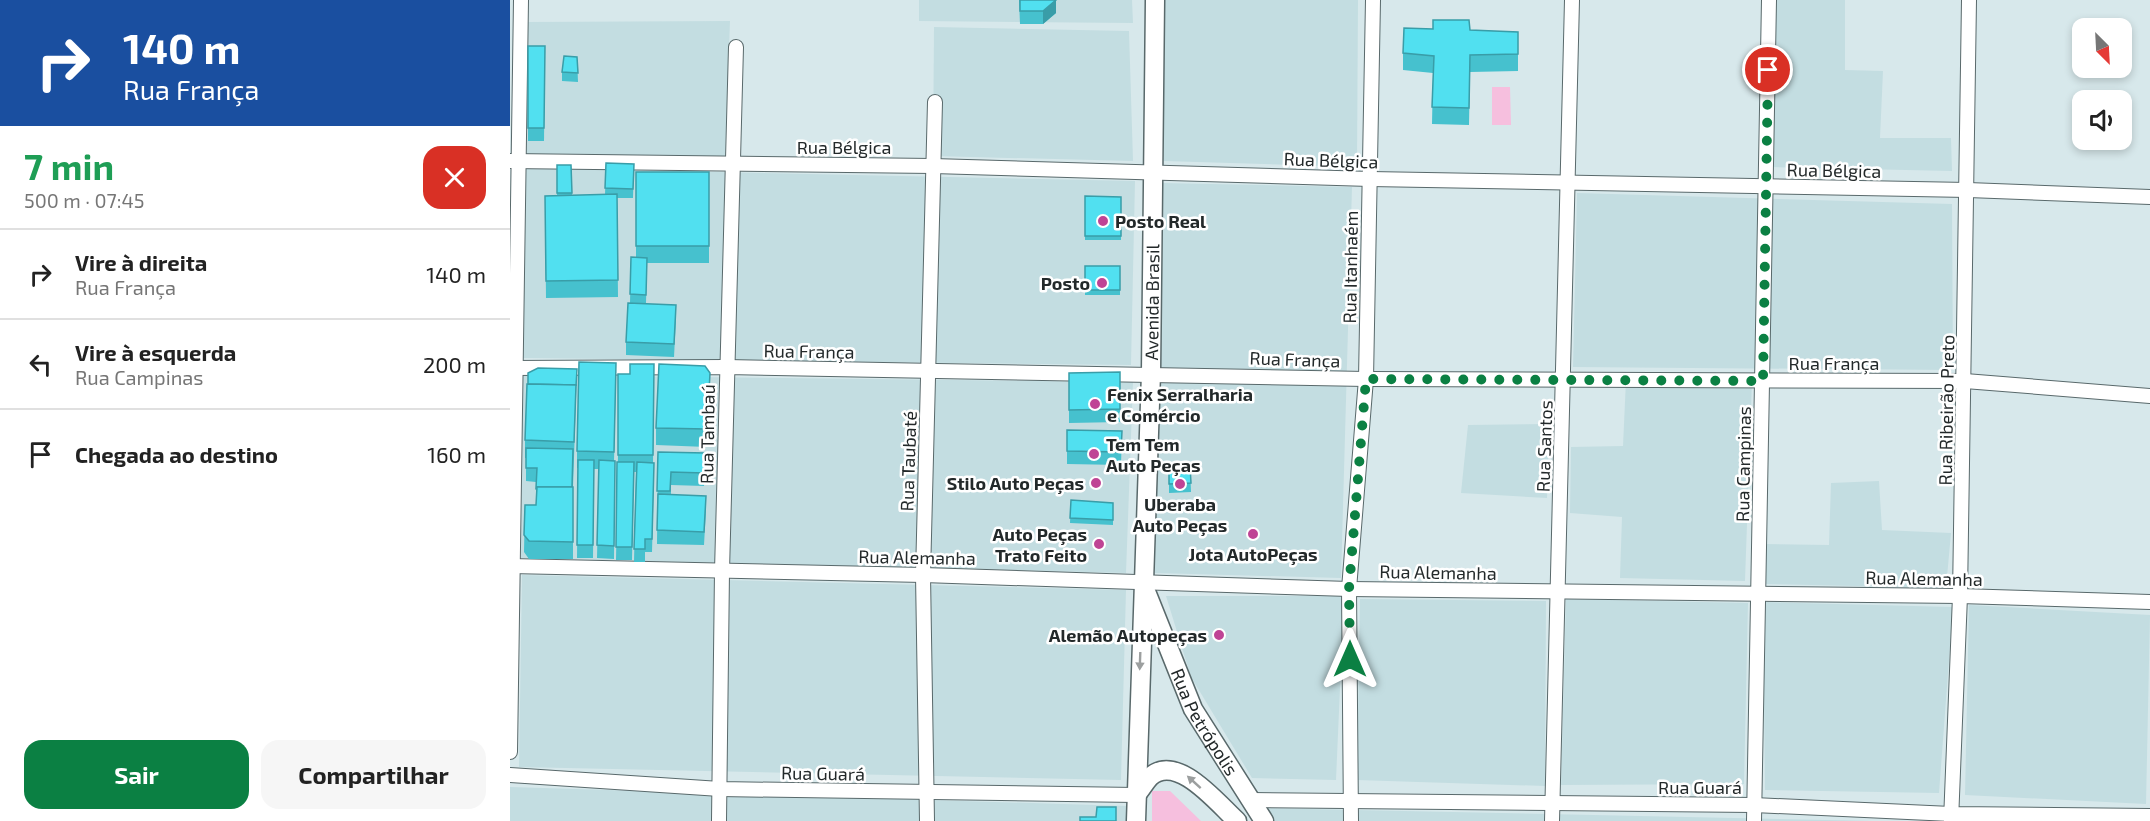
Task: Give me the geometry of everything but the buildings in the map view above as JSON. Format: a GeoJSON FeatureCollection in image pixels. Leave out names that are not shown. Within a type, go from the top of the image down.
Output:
{"type":"FeatureCollection","features":[{"type":"Feature","properties":{"kind":"main road","name":"Avenida Brasil"},"geometry":{"type":"LineString","coordinates":[[1136,821],[1151,373],[1155,173],[1155,0]]}},
{"type":"Feature","properties":{"kind":"main road","name":"Rua Petrópolis"},"geometry":{"type":"LineString","coordinates":[[1143,582],[1193,709],[1264,821]]}},
{"type":"Feature","properties":{"kind":"main road","name":"Rua Petrópolis"},"geometry":{"type":"LineString","coordinates":[[1136,795],[1151,776],[1167,769],[1185,774],[1237,821]]}},
{"type":"Feature","properties":{"kind":"street"},"geometry":{"type":"LineString","coordinates":[[510,752],[514,161],[521,0]]}},
{"type":"Feature","properties":{"kind":"street","name":"Rua Itanhaém"},"geometry":{"type":"LineString","coordinates":[[1351,821],[1349,589],[1366,379],[1373,0]]}},
{"type":"Feature","properties":{"kind":"street","name":"Rua Santos"},"geometry":{"type":"LineString","coordinates":[[1552,821],[1572,0]]}},
{"type":"Feature","properties":{"kind":"street","name":"Rua Campinas"},"geometry":{"type":"LineString","coordinates":[[1754,821],[1769,0]]}},
{"type":"Feature","properties":{"kind":"street","name":"Rua Ribeirão Preto"},"geometry":{"type":"LineString","coordinates":[[1951,818],[1960,596],[1965,381],[1969,0]]}},
{"type":"Feature","properties":{"kind":"street","name":"Rua Tambaú"},"geometry":{"type":"LineString","coordinates":[[719,821],[722,571],[736,47]]}},
{"type":"Feature","properties":{"kind":"street","name":"Rua Taubaté"},"geometry":{"type":"LineString","coordinates":[[927,821],[923,575],[935,102]]}},
{"type":"Feature","properties":{"kind":"street","name":"Rua Bélgica"},"geometry":{"type":"LineString","coordinates":[[514,161],[933,166],[1370,179],[1968,190],[2150,197]]}},
{"type":"Feature","properties":{"kind":"street","name":"Rua França"},"geometry":{"type":"LineString","coordinates":[[513,368],[727,367],[929,372],[1151,373],[1366,379],[1965,381],[2150,396]]}},
{"type":"Feature","properties":{"kind":"street","name":"Rua Alemanha"},"geometry":{"type":"LineString","coordinates":[[512,566],[923,575],[1349,589],[1960,596],[2150,602]]}},
{"type":"Feature","properties":{"kind":"street","name":"Rua Guará"},"geometry":{"type":"LineString","coordinates":[[510,776],[720,789],[1136,795]]}},
{"type":"Feature","properties":{"kind":"street","name":"Rua Guará"},"geometry":{"type":"LineString","coordinates":[[1250,800],[1754,805],[1951,818],[2150,816]]}},
{"type":"Feature","properties":{"kind":"shaded area"},"geometry":{"type":"Polygon","coordinates":[[[919,0],[1132,0],[1133,23],[919,21],[919,0]]]}},
{"type":"Feature","properties":{"kind":"shaded area"},"geometry":{"type":"Polygon","coordinates":[[[1161,0],[1358,0],[1357,167],[1164,161],[1161,0]]]}},
{"type":"Feature","properties":{"kind":"shaded area"},"geometry":{"type":"Polygon","coordinates":[[[1773,0],[1845,0],[1845,70],[1883,71],[1880,138],[1951,138],[1952,171],[1771,167],[1773,0]]]}},
{"type":"Feature","properties":{"kind":"shaded area"},"geometry":{"type":"Polygon","coordinates":[[[730,21],[725,158],[524,154],[527,22],[730,21]]]}},
{"type":"Feature","properties":{"kind":"shaded area"},"geometry":{"type":"Polygon","coordinates":[[[934,27],[1129,31],[1133,161],[933,156],[934,27]]]}},
{"type":"Feature","properties":{"kind":"shaded area"},"geometry":{"type":"Polygon","coordinates":[[[1492,87],[1510,87],[1511,125],[1492,125],[1492,87]]]}},
{"type":"Feature","properties":{"kind":"shaded area"},"geometry":{"type":"Polygon","coordinates":[[[526,168],[1135,181],[1131,365],[523,358],[526,168]]]}},
{"type":"Feature","properties":{"kind":"shaded area"},"geometry":{"type":"Polygon","coordinates":[[[1162,183],[1352,187],[1341,578],[1155,573],[1162,183]]]}},
{"type":"Feature","properties":{"kind":"shaded area"},"geometry":{"type":"Polygon","coordinates":[[[1577,193],[1952,204],[1953,370],[1573,367],[1577,193]]]}},
{"type":"Feature","properties":{"kind":"shaded area"},"geometry":{"type":"Polygon","coordinates":[[[522,375],[1133,382],[1126,573],[521,558],[522,375]]]}},
{"type":"Feature","properties":{"kind":"shaded area"},"geometry":{"type":"Polygon","coordinates":[[[1626,380],[1752,381],[1745,581],[1620,578],[1622,517],[1570,513],[1571,447],[1623,446],[1626,380]]]}},
{"type":"Feature","properties":{"kind":"shaded area"},"geometry":{"type":"Polygon","coordinates":[[[1549,424],[1547,498],[1461,493],[1468,425],[1549,424]]]}},
{"type":"Feature","properties":{"kind":"shaded area"},"geometry":{"type":"Polygon","coordinates":[[[1879,481],[1882,530],[1951,533],[1946,588],[1766,584],[1765,544],[1829,545],[1831,483],[1879,481]]]}},
{"type":"Feature","properties":{"kind":"shaded area"},"geometry":{"type":"Polygon","coordinates":[[[522,575],[1126,590],[1121,780],[519,767],[522,575]]]}},
{"type":"Feature","properties":{"kind":"shaded area"},"geometry":{"type":"Polygon","coordinates":[[[1166,596],[1344,596],[1336,780],[1252,778],[1191,677],[1166,596]]]}},
{"type":"Feature","properties":{"kind":"shaded area"},"geometry":{"type":"Polygon","coordinates":[[[1360,599],[1546,601],[1545,786],[1357,780],[1360,599]]]}},
{"type":"Feature","properties":{"kind":"shaded area"},"geometry":{"type":"Polygon","coordinates":[[[1566,599],[1748,603],[1744,784],[1561,785],[1566,599]]]}},
{"type":"Feature","properties":{"kind":"shaded area"},"geometry":{"type":"Polygon","coordinates":[[[1763,602],[1953,607],[1939,793],[1765,790],[1763,602]]]}},
{"type":"Feature","properties":{"kind":"shaded area"},"geometry":{"type":"Polygon","coordinates":[[[1969,605],[2150,615],[2146,804],[1965,795],[1969,605]]]}},
{"type":"Feature","properties":{"kind":"shaded area"},"geometry":{"type":"Polygon","coordinates":[[[510,787],[1127,806],[1126,821],[510,821],[510,787]]]}},
{"type":"Feature","properties":{"kind":"shaded area"},"geometry":{"type":"Polygon","coordinates":[[[1152,791],[1170,791],[1201,821],[1152,821],[1152,791]]]}},
{"type":"Feature","properties":{"kind":"shaded area"},"geometry":{"type":"Polygon","coordinates":[[[1264,808],[1872,821],[1275,821],[1264,808]]]}},
{"type":"Feature","properties":{"kind":"place","name":"Posto Real"},"geometry":{"type":"Point","coordinates":[1103,221]}},
{"type":"Feature","properties":{"kind":"place","name":"Posto"},"geometry":{"type":"Point","coordinates":[1102,283]}},
{"type":"Feature","properties":{"kind":"place","name":"Fenix Serralharia e Comércio"},"geometry":{"type":"Point","coordinates":[1095,404]}},
{"type":"Feature","properties":{"kind":"place","name":"Tem Tem Auto Peças"},"geometry":{"type":"Point","coordinates":[1094,454]}},
{"type":"Feature","properties":{"kind":"place","name":"Stilo Auto Peças"},"geometry":{"type":"Point","coordinates":[1096,483]}},
{"type":"Feature","properties":{"kind":"place","name":"Uberaba Auto Peças"},"geometry":{"type":"Point","coordinates":[1180,484]}},
{"type":"Feature","properties":{"kind":"place","name":"Jota AutoPeças"},"geometry":{"type":"Point","coordinates":[1253,534]}},
{"type":"Feature","properties":{"kind":"place","name":"Auto Peças Trato Feito"},"geometry":{"type":"Point","coordinates":[1099,544]}},
{"type":"Feature","properties":{"kind":"place","name":"Alemão Autopeças"},"geometry":{"type":"Point","coordinates":[1219,635]}},
{"type":"Feature","properties":{"kind":"route"},"geometry":{"type":"LineString","coordinates":[[1350,659],[1349,589],[1366,379],[1763,381],[1768,70]]}}]}
